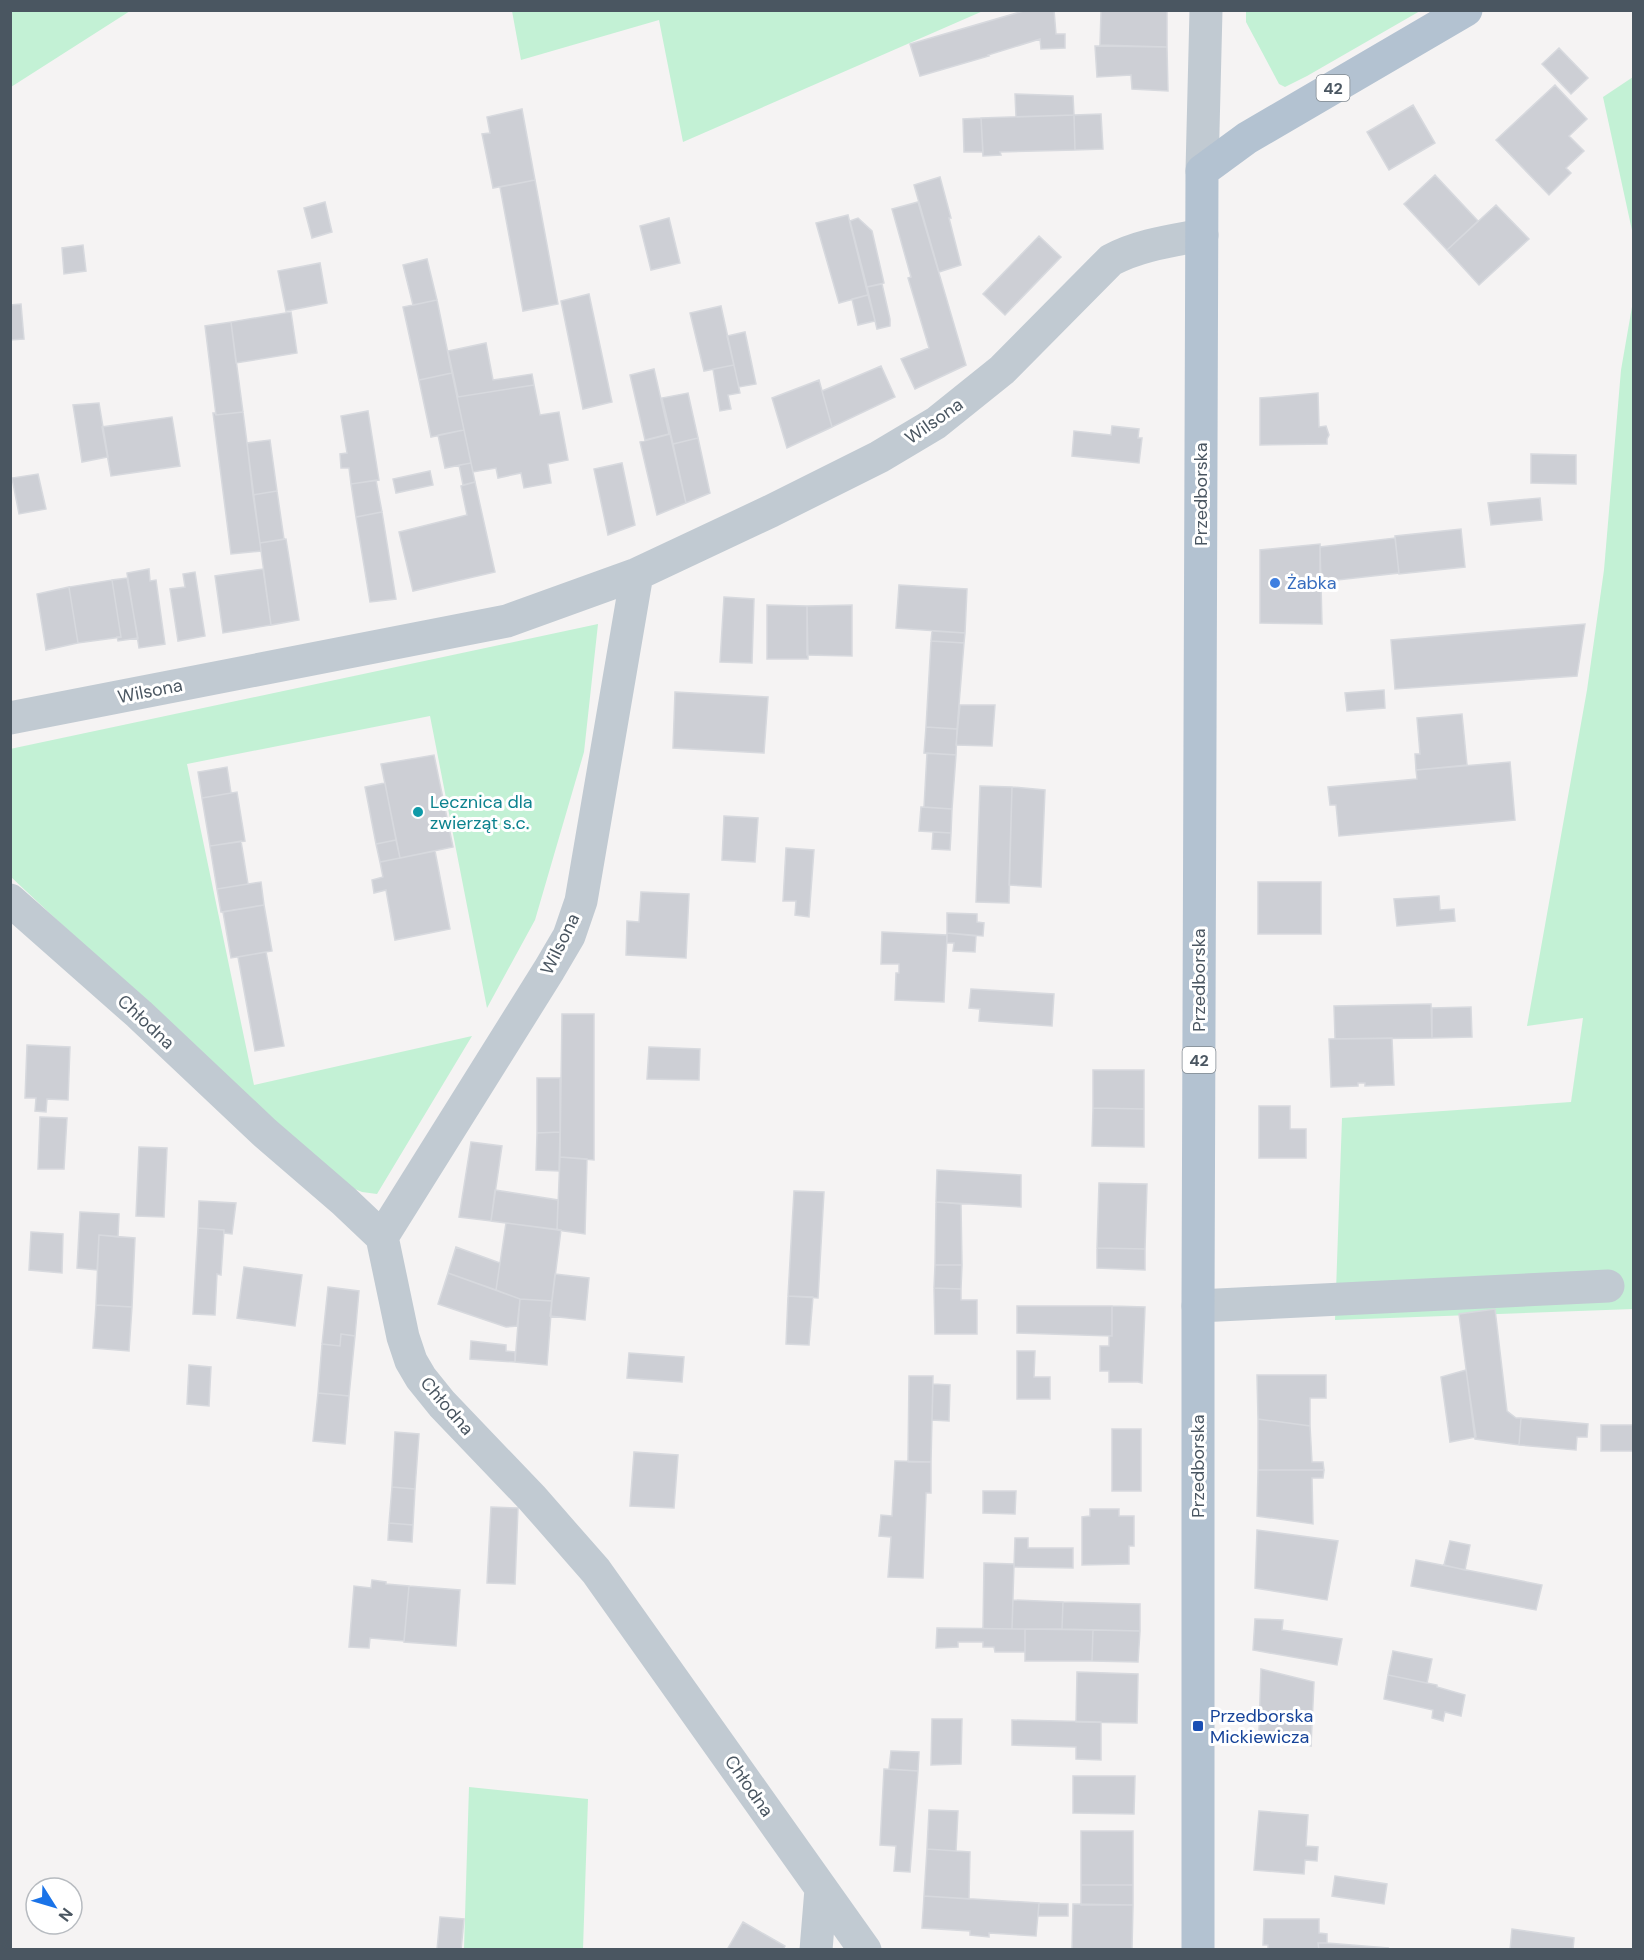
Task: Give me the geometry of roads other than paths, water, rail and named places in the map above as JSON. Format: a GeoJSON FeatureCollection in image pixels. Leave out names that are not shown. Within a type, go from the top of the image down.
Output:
{"type":"FeatureCollection","features":[{"type":"Feature","properties":{"kind":"main road","name":"42"},"geometry":{"type":"LineString","coordinates":[[1202,171],[1246,138],[1466,10]]}},
{"type":"Feature","properties":{"kind":"main road","name":"Przedborska"},"geometry":{"type":"LineString","coordinates":[[1198,1950],[1202,171]]}},
{"type":"Feature","properties":{"kind":"street","name":"Przedborska"},"geometry":{"type":"LineString","coordinates":[[1202,171],[1206,10]]}},
{"type":"Feature","properties":{"kind":"street","name":"Wilsona"},"geometry":{"type":"LineString","coordinates":[[10,718],[507,621],[638,574],[879,457],[936,423],[1002,370],[1111,260],[1147,246],[1202,235]]}},
{"type":"Feature","properties":{"kind":"street","name":"Wilsona"},"geometry":{"type":"LineString","coordinates":[[382,1237],[569,936],[580,901],[638,574]]}},
{"type":"Feature","properties":{"kind":"street","name":"Chłodna"},"geometry":{"type":"LineString","coordinates":[[10,900],[139,1014],[264,1132],[382,1237],[403,1337],[411,1361],[421,1378],[442,1404],[532,1498],[596,1571],[865,1950]]}},
{"type":"Feature","properties":{"kind":"street"},"geometry":{"type":"LineString","coordinates":[[1198,1306],[1608,1286]]}},
{"type":"Feature","properties":{"kind":"street"},"geometry":{"type":"LineString","coordinates":[[816,1950],[821,1889]]}},
{"type":"Feature","properties":{"kind":"place","name":"Żabka"},"geometry":{"type":"Point","coordinates":[1275,583]}},
{"type":"Feature","properties":{"kind":"place","name":"Lecznica dla zwierząt s.c."},"geometry":{"type":"Point","coordinates":[418,812]}},
{"type":"Feature","properties":{"kind":"place","name":"Przedborska Mickiewicza"},"geometry":{"type":"Point","coordinates":[1198,1726]}}]}
